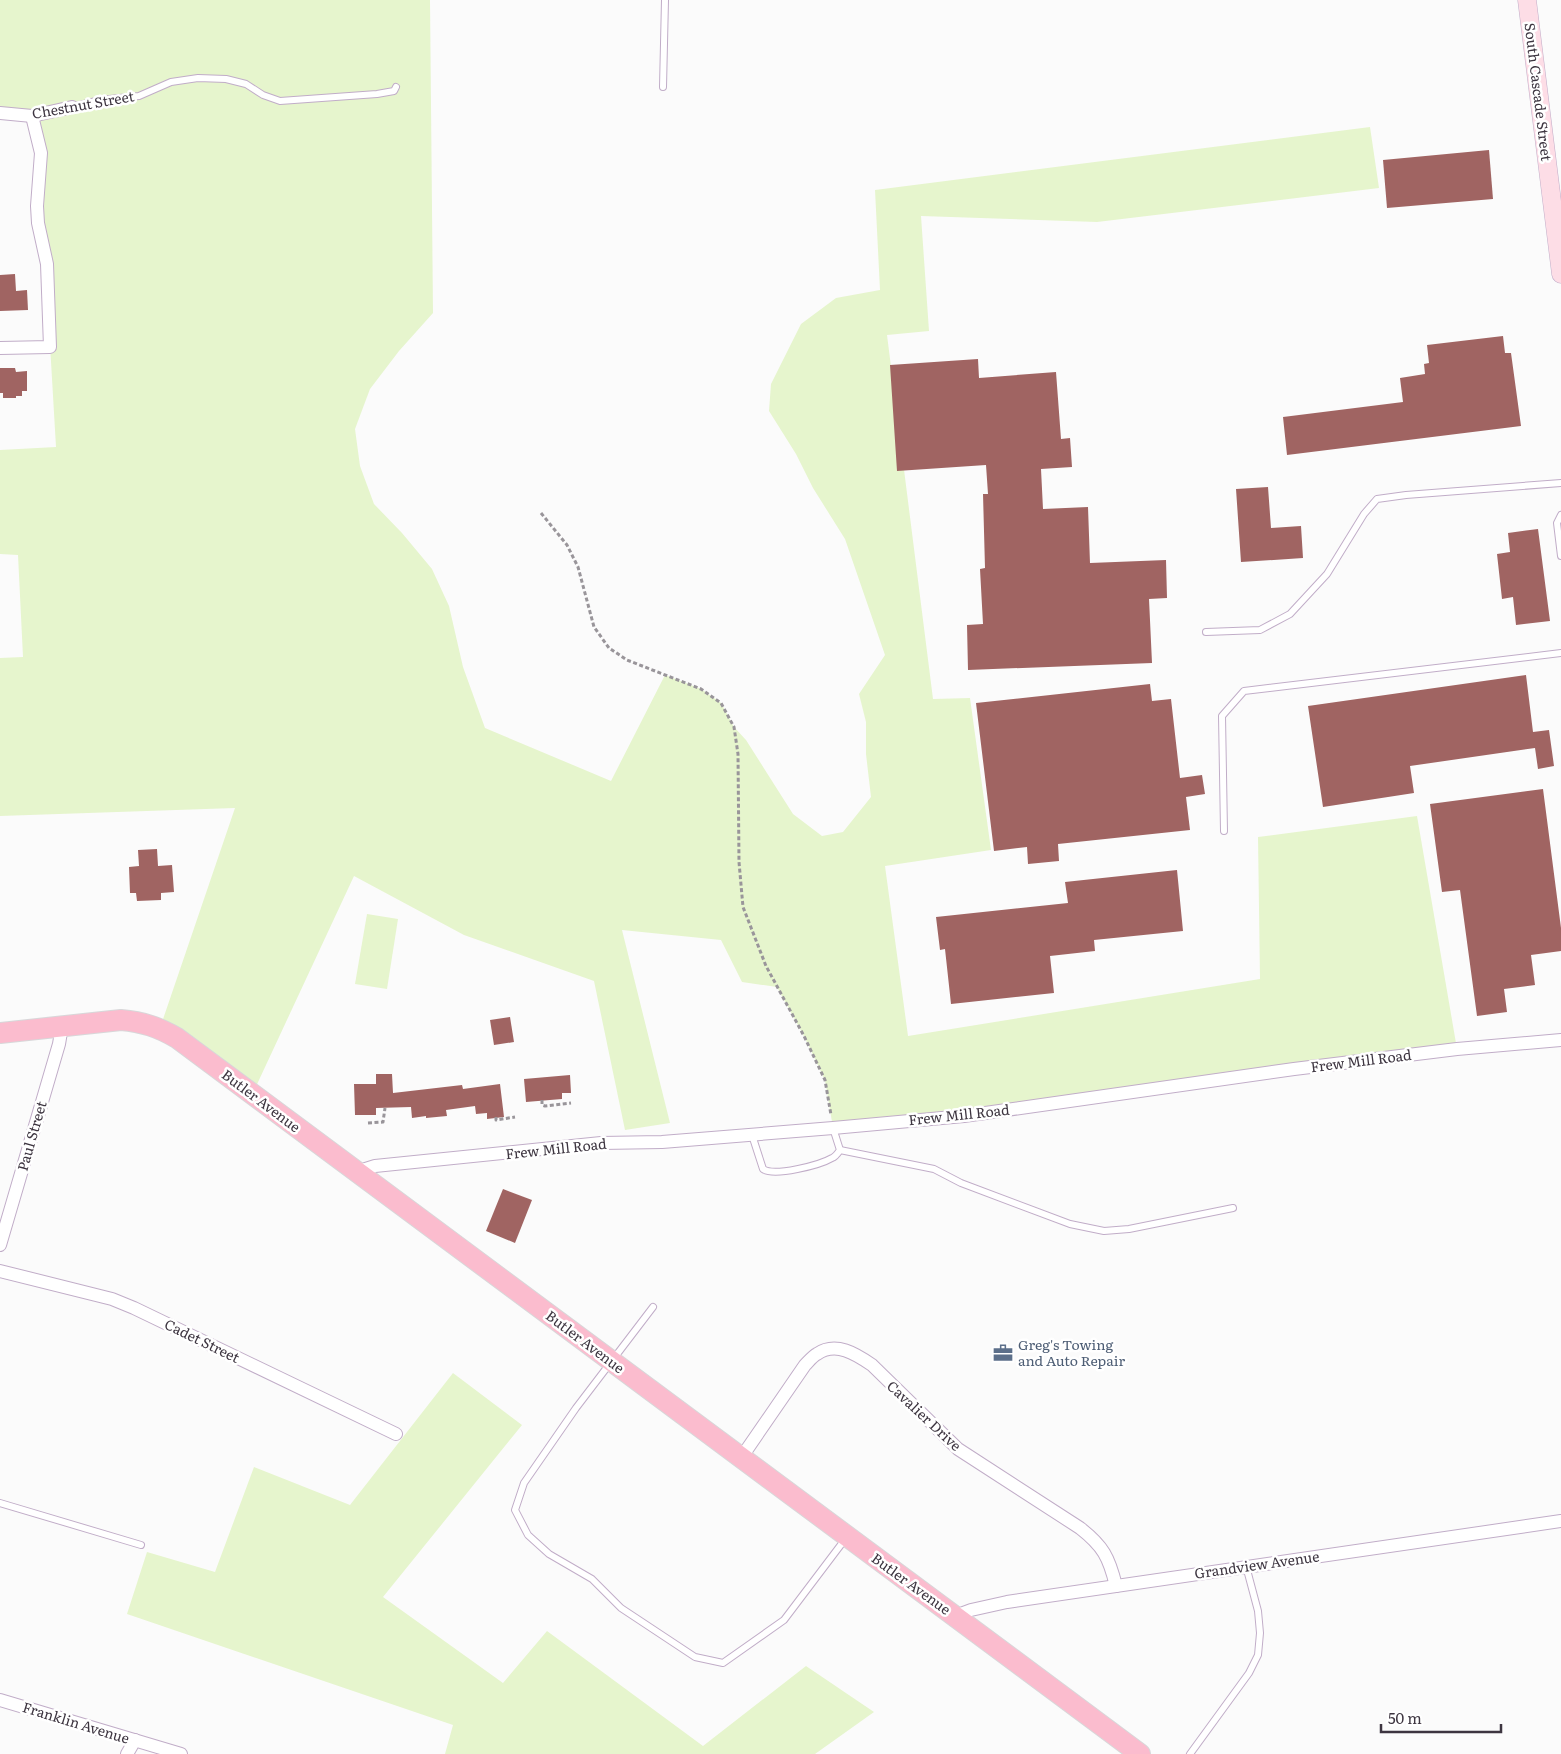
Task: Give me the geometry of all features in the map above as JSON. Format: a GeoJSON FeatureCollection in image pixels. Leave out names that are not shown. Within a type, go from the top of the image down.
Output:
{"type":"FeatureCollection","features":[{"type":"Feature","properties":{"kind":"main road","name":"Butler Avenue"},"geometry":{"type":"LineString","coordinates":[[0,1033],[121,1020],[141,1022],[160,1028],[177,1038],[1140,1754]]}},
{"type":"Feature","properties":{"kind":"street","name":"South Cascade Street"},"geometry":{"type":"LineString","coordinates":[[1526,0],[1561,274]]}},
{"type":"Feature","properties":{"kind":"street","name":"Chestnut Street"},"geometry":{"type":"LineString","coordinates":[[0,113],[32,116],[72,107]]}},
{"type":"Feature","properties":{"kind":"street"},"geometry":{"type":"LineString","coordinates":[[0,348],[50,347],[47,264],[38,223],[37,206],[41,153],[32,116]]}},
{"type":"Feature","properties":{"kind":"street","name":"Paul Street"},"geometry":{"type":"LineString","coordinates":[[0,1245],[62,1026]]}},
{"type":"Feature","properties":{"kind":"street","name":"Frew Mill Road"},"geometry":{"type":"LineString","coordinates":[[356,1172],[375,1166],[601,1143],[662,1142],[752,1135],[973,1114],[1284,1070],[1457,1049],[1561,1040]]}},
{"type":"Feature","properties":{"kind":"street","name":"Cadet Street"},"geometry":{"type":"LineString","coordinates":[[0,1270],[112,1299],[134,1308],[396,1434]]}},
{"type":"Feature","properties":{"kind":"street","name":"Cavalier Drive"},"geometry":{"type":"LineString","coordinates":[[741,1458],[806,1365],[817,1353],[830,1348],[844,1349],[858,1354],[872,1365],[958,1450],[1080,1528],[1097,1542],[1106,1556],[1116,1586]]}},
{"type":"Feature","properties":{"kind":"street","name":"Grandview Avenue"},"geometry":{"type":"LineString","coordinates":[[955,1616],[971,1610],[1008,1602],[1561,1521]]}},
{"type":"Feature","properties":{"kind":"street","name":"Franklin Avenue"},"geometry":{"type":"LineString","coordinates":[[0,1700],[181,1754]]}},
{"type":"Feature","properties":{"kind":"street"},"geometry":{"type":"LineString","coordinates":[[127,1754],[135,1740]]}},
{"type":"Feature","properties":{"kind":"lane"},"geometry":{"type":"LineString","coordinates":[[663,87],[665,0]]}},
{"type":"Feature","properties":{"kind":"lane","name":"Chestnut Street"},"geometry":{"type":"LineString","coordinates":[[72,107],[100,100],[139,96],[171,82],[198,78],[226,79],[246,84],[263,95],[280,101],[377,94],[394,91],[396,87]]}},
{"type":"Feature","properties":{"kind":"lane"},"geometry":{"type":"LineString","coordinates":[[1206,632],[1260,630],[1290,614],[1327,574],[1364,514],[1377,499],[1406,494],[1561,483]]}},
{"type":"Feature","properties":{"kind":"lane"},"geometry":{"type":"LineString","coordinates":[[1561,516],[1557,523],[1561,556]]}},
{"type":"Feature","properties":{"kind":"lane"},"geometry":{"type":"LineString","coordinates":[[1224,831],[1222,716],[1244,691],[1561,652]]}},
{"type":"Feature","properties":{"kind":"lane"},"geometry":{"type":"LineString","coordinates":[[833,1128],[840,1150]]}},
{"type":"Feature","properties":{"kind":"lane"},"geometry":{"type":"LineString","coordinates":[[752,1135],[763,1169],[767,1172],[786,1172],[833,1158],[840,1150]]}},
{"type":"Feature","properties":{"kind":"lane"},"geometry":{"type":"LineString","coordinates":[[840,1150],[934,1169],[961,1183],[1070,1224],[1104,1231],[1129,1229],[1233,1208]]}},
{"type":"Feature","properties":{"kind":"lane"},"geometry":{"type":"LineString","coordinates":[[653,1307],[524,1483],[515,1510],[528,1535],[549,1554],[592,1578],[621,1608],[695,1657],[723,1663],[784,1620],[847,1537]]}},
{"type":"Feature","properties":{"kind":"lane"},"geometry":{"type":"LineString","coordinates":[[0,1502],[141,1545]]}},
{"type":"Feature","properties":{"kind":"lane"},"geometry":{"type":"LineString","coordinates":[[1190,1754],[1249,1673],[1258,1655],[1260,1632],[1258,1611],[1246,1566]]}},
{"type":"Feature","properties":{"kind":"path"},"geometry":{"type":"LineString","coordinates":[[541,513],[567,545],[578,567],[594,627],[609,648],[627,660],[701,689],[721,703],[734,727],[738,754],[738,862],[743,907],[766,966],[804,1036],[825,1080],[833,1128]]}},
{"type":"Feature","properties":{"kind":"path"},"geometry":{"type":"LineString","coordinates":[[542,1100],[542,1105],[545,1106],[571,1103]]}},
{"type":"Feature","properties":{"kind":"path"},"geometry":{"type":"LineString","coordinates":[[368,1123],[383,1122],[385,1108]]}},
{"type":"Feature","properties":{"kind":"path"},"geometry":{"type":"LineString","coordinates":[[496,1117],[496,1120],[515,1117]]}},
{"type":"Feature","properties":{"kind":"green space"},"geometry":{"type":"Polygon","coordinates":[[[0,0],[430,0],[433,313],[399,351],[370,389],[355,429],[360,466],[374,504],[402,533],[432,569],[449,606],[463,667],[485,728],[611,781],[665,675],[701,689],[721,703],[734,727],[746,740],[793,814],[822,836],[843,832],[871,797],[866,754],[866,722],[859,694],[885,655],[845,539],[769,411],[771,384],[801,324],[836,298],[880,290],[875,190],[1370,127],[1379,188],[1097,222],[921,216],[929,331],[887,335],[933,699],[970,698],[991,850],[885,866],[908,1036],[1260,979],[1258,837],[1417,816],[1457,1049],[833,1128],[825,1080],[804,1036],[777,987],[742,982],[721,940],[622,930],[670,1123],[625,1130],[594,981],[464,935],[354,876],[252,1095],[160,1028],[235,808],[0,816],[0,658],[23,657],[18,555],[0,554],[0,450],[56,447],[40,174],[31,116],[0,113],[0,0]]]}},
{"type":"Feature","properties":{"kind":"green space"},"geometry":{"type":"Polygon","coordinates":[[[367,914],[398,919],[387,989],[355,984],[367,914]]]}},
{"type":"Feature","properties":{"kind":"green space"},"geometry":{"type":"Polygon","coordinates":[[[453,1373],[522,1425],[383,1597],[503,1683],[547,1631],[703,1746],[806,1666],[874,1712],[815,1754],[445,1754],[453,1725],[127,1614],[147,1552],[215,1572],[254,1467],[350,1505],[453,1373]]]}},
{"type":"Feature","properties":{"kind":"building"},"geometry":{"type":"Polygon","coordinates":[[[1489,150],[1493,199],[1387,208],[1383,160],[1489,150]]]}},
{"type":"Feature","properties":{"kind":"building"},"geometry":{"type":"Polygon","coordinates":[[[15,274],[16,291],[27,290],[28,310],[0,311],[0,275],[15,274]]]}},
{"type":"Feature","properties":{"kind":"building"},"geometry":{"type":"Polygon","coordinates":[[[1503,336],[1505,353],[1511,353],[1521,426],[1287,455],[1283,417],[1403,402],[1400,378],[1425,374],[1424,364],[1429,363],[1427,345],[1503,336]]]}},
{"type":"Feature","properties":{"kind":"building"},"geometry":{"type":"Polygon","coordinates":[[[978,359],[979,378],[1056,372],[1061,439],[1070,438],[1072,467],[1041,469],[1043,509],[1088,507],[1090,563],[1166,560],[1167,598],[1149,599],[1152,663],[968,670],[967,625],[983,624],[980,569],[985,568],[983,494],[988,494],[986,465],[897,471],[890,365],[978,359]]]}},
{"type":"Feature","properties":{"kind":"building"},"geometry":{"type":"Polygon","coordinates":[[[0,368],[15,368],[16,372],[27,371],[27,391],[22,391],[22,396],[3,398],[3,393],[0,393],[0,368]]]}},
{"type":"Feature","properties":{"kind":"building"},"geometry":{"type":"Polygon","coordinates":[[[1268,487],[1271,528],[1301,526],[1303,558],[1241,562],[1236,489],[1268,487]]]}},
{"type":"Feature","properties":{"kind":"building"},"geometry":{"type":"Polygon","coordinates":[[[1538,529],[1550,621],[1516,625],[1513,597],[1502,599],[1497,554],[1510,552],[1508,533],[1538,529]]]}},
{"type":"Feature","properties":{"kind":"building"},"geometry":{"type":"Polygon","coordinates":[[[1526,675],[1533,732],[1549,730],[1554,766],[1538,769],[1535,748],[1410,766],[1414,793],[1323,807],[1308,706],[1526,675]]]}},
{"type":"Feature","properties":{"kind":"building"},"geometry":{"type":"Polygon","coordinates":[[[1150,684],[1152,701],[1171,699],[1180,778],[1202,775],[1205,794],[1186,797],[1190,830],[1058,844],[1059,861],[1028,864],[1027,847],[994,851],[976,703],[1150,684]]]}},
{"type":"Feature","properties":{"kind":"building"},"geometry":{"type":"Polygon","coordinates":[[[1543,789],[1561,928],[1561,951],[1531,955],[1535,985],[1504,989],[1507,1012],[1477,1016],[1460,890],[1442,892],[1430,804],[1543,789]]]}},
{"type":"Feature","properties":{"kind":"building"},"geometry":{"type":"Polygon","coordinates":[[[157,849],[158,866],[172,865],[174,892],[161,893],[161,900],[137,901],[136,893],[130,893],[129,867],[139,866],[138,850],[157,849]]]}},
{"type":"Feature","properties":{"kind":"building"},"geometry":{"type":"Polygon","coordinates":[[[1177,870],[1183,931],[1094,940],[1095,951],[1050,956],[1054,993],[951,1004],[945,949],[940,950],[936,917],[1068,903],[1065,882],[1177,870]]]}},
{"type":"Feature","properties":{"kind":"building"},"geometry":{"type":"Polygon","coordinates":[[[510,1017],[514,1042],[494,1045],[490,1020],[510,1017]]]}},
{"type":"Feature","properties":{"kind":"building"},"geometry":{"type":"Polygon","coordinates":[[[376,1074],[392,1074],[393,1093],[462,1085],[463,1089],[500,1084],[504,1117],[487,1119],[487,1113],[476,1114],[475,1106],[446,1110],[447,1116],[426,1118],[426,1116],[412,1118],[411,1107],[376,1108],[376,1115],[355,1115],[354,1084],[376,1084],[376,1074]]]}},
{"type":"Feature","properties":{"kind":"building"},"geometry":{"type":"Polygon","coordinates":[[[570,1075],[571,1093],[562,1093],[562,1099],[526,1102],[524,1079],[570,1075]]]}},
{"type":"Feature","properties":{"kind":"building"},"geometry":{"type":"Polygon","coordinates":[[[503,1189],[532,1200],[515,1243],[486,1231],[503,1189]]]}},
{"type":"Feature","properties":{"kind":"place","name":"Greg's Towing and Auto Repair"},"geometry":{"type":"Point","coordinates":[1003,1353]}}]}
